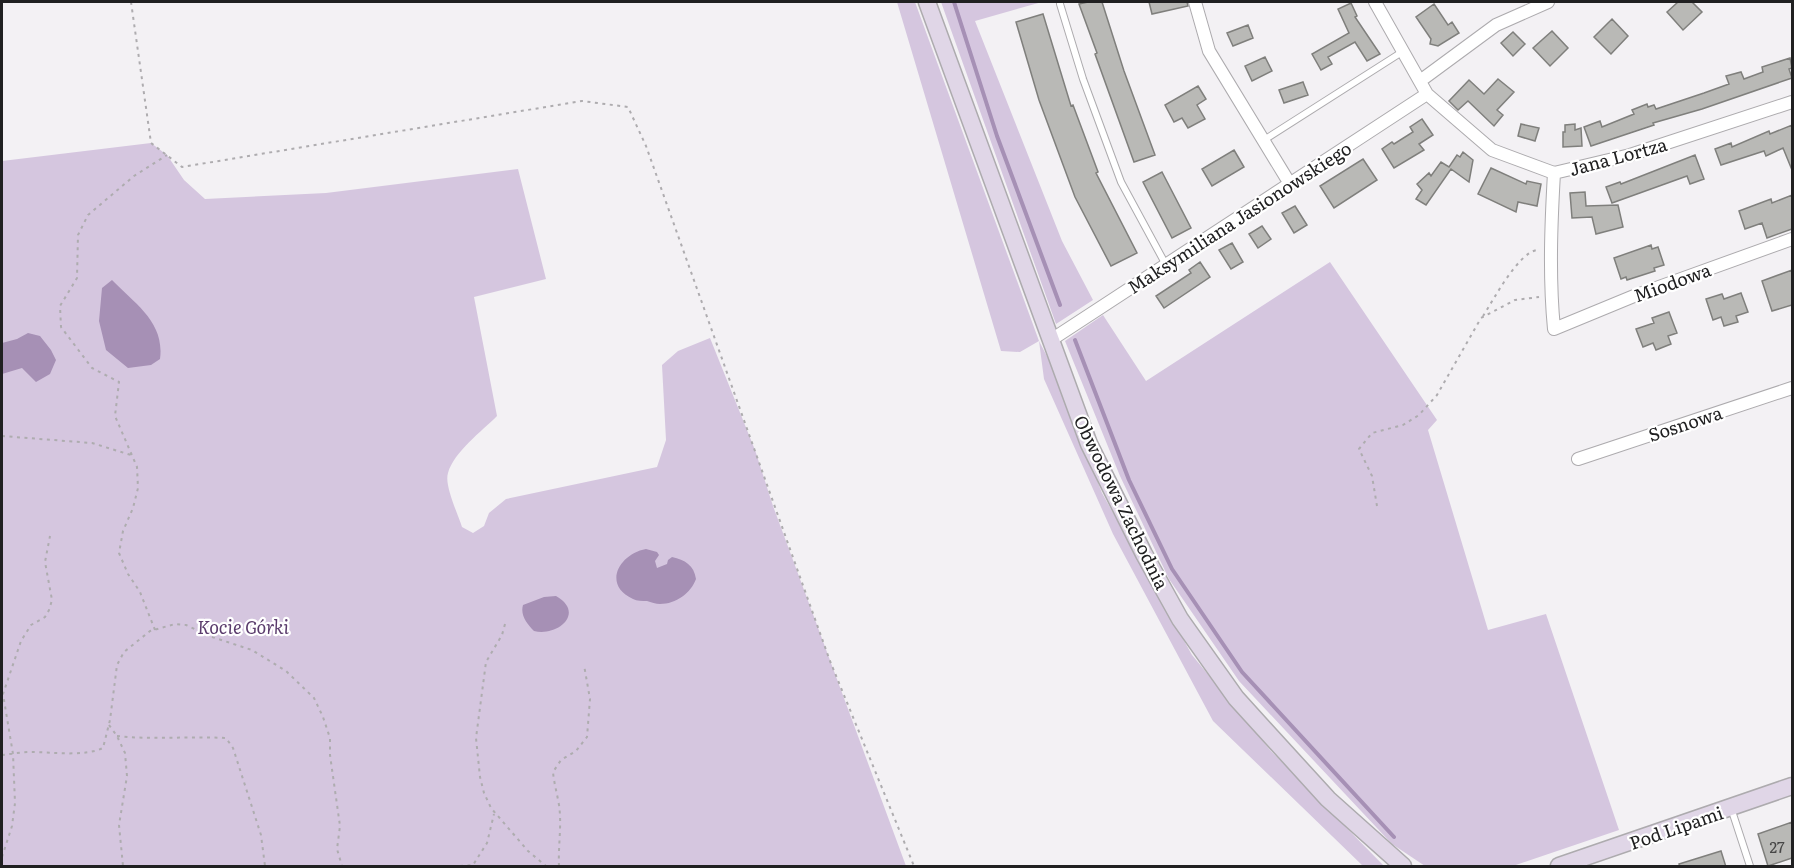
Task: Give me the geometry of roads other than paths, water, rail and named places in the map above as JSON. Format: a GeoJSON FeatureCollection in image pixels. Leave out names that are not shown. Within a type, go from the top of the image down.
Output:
{"type":"FeatureCollection","features":[{"type":"Feature","properties":{"kind":"main road","name":"Obwodowa Zachodnia"},"geometry":{"type":"LineString","coordinates":[[927,2],[1089,444],[1144,554],[1180,619],[1236,698],[1328,799],[1403,867]]}},
{"type":"Feature","properties":{"kind":"main road","name":"Pod Lipami"},"geometry":{"type":"LineString","coordinates":[[1559,867],[1792,786]]}},
{"type":"Feature","properties":{"kind":"street"},"geometry":{"type":"LineString","coordinates":[[1195,2],[1209,51],[1290,184]]}},
{"type":"Feature","properties":{"kind":"street"},"geometry":{"type":"LineString","coordinates":[[1374,2],[1427,94]]}},
{"type":"Feature","properties":{"kind":"street"},"geometry":{"type":"LineString","coordinates":[[1420,81],[1496,25],[1548,2]]}},
{"type":"Feature","properties":{"kind":"street","name":"Maksymiliana Jasionowskiego"},"geometry":{"type":"LineString","coordinates":[[1051,340],[1427,94]]}},
{"type":"Feature","properties":{"kind":"street","name":"Jana Lortza"},"geometry":{"type":"LineString","coordinates":[[1427,94],[1492,150],[1554,173],[1630,155],[1792,102]]}},
{"type":"Feature","properties":{"kind":"street","name":"Miodowa"},"geometry":{"type":"LineString","coordinates":[[1554,173],[1551,248],[1554,329],[1634,296],[1792,239]]}},
{"type":"Feature","properties":{"kind":"street","name":"Sosnowa"},"geometry":{"type":"LineString","coordinates":[[1578,459],[1792,388]]}},
{"type":"Feature","properties":{"kind":"lane"},"geometry":{"type":"LineString","coordinates":[[1060,3],[1083,79],[1121,182],[1166,265]]}},
{"type":"Feature","properties":{"kind":"lane"},"geometry":{"type":"LineString","coordinates":[[1263,141],[1402,52]]}},
{"type":"Feature","properties":{"kind":"lane"},"geometry":{"type":"LineString","coordinates":[[1731,808],[1750,867]]}},
{"type":"Feature","properties":{"kind":"waterway"},"geometry":{"type":"LineString","coordinates":[[954,2],[997,136],[1060,305]]}},
{"type":"Feature","properties":{"kind":"waterway"},"geometry":{"type":"LineString","coordinates":[[1075,340],[1129,480],[1172,569],[1242,672],[1394,837]]}},
{"type":"Feature","properties":{"kind":"park label","name":"Kocie Górki"},"geometry":{"type":"Point","coordinates":[243,626]}}]}
